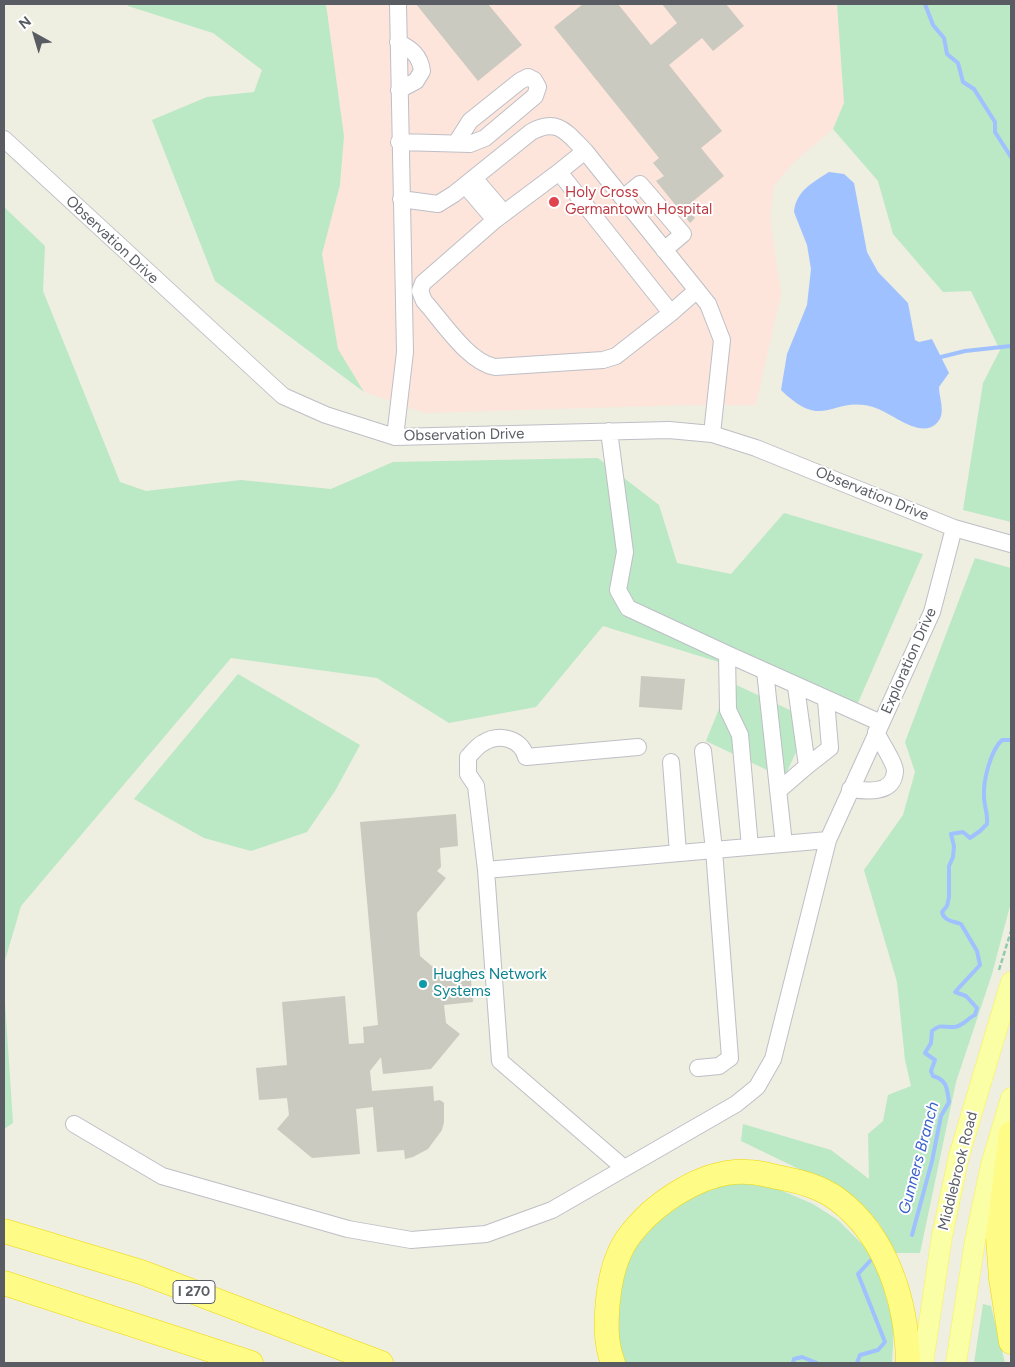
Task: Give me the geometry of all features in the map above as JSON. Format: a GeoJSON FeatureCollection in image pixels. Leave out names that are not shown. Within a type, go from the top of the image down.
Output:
{"type":"FeatureCollection","features":[{"type":"Feature","properties":{"kind":"highway"},"geometry":{"type":"LineString","coordinates":[[1011,1133],[998,1237],[1001,1278],[1011,1342]]}},
{"type":"Feature","properties":{"kind":"highway"},"geometry":{"type":"LineString","coordinates":[[613,1363],[606,1322],[610,1278],[626,1240],[648,1215],[676,1193],[706,1178],[746,1171],[804,1182],[836,1198],[857,1217],[877,1242],[892,1277],[905,1325],[908,1363]]}},
{"type":"Feature","properties":{"kind":"highway","name":"I 270"},"geometry":{"type":"LineString","coordinates":[[4,1231],[141,1272],[381,1363]]}},
{"type":"Feature","properties":{"kind":"highway"},"geometry":{"type":"LineString","coordinates":[[4,1283],[251,1363]]}},
{"type":"Feature","properties":{"kind":"main road","name":"Middlebrook Road"},"geometry":{"type":"LineString","coordinates":[[923,1363],[942,1236],[959,1156],[1011,982]]}},
{"type":"Feature","properties":{"kind":"main road","name":"Middlebrook Road"},"geometry":{"type":"LineString","coordinates":[[956,1363],[975,1242],[991,1164],[1011,1098]]}},
{"type":"Feature","properties":{"kind":"street"},"geometry":{"type":"LineString","coordinates":[[395,437],[405,352],[399,142],[398,4]]}},
{"type":"Feature","properties":{"kind":"street"},"geometry":{"type":"LineString","coordinates":[[398,42],[412,49],[418,56],[422,71],[416,81],[399,90]]}},
{"type":"Feature","properties":{"kind":"street"},"geometry":{"type":"LineString","coordinates":[[399,142],[470,144],[485,138],[535,96],[538,87],[534,80],[528,78],[520,81],[470,121],[456,143]]}},
{"type":"Feature","properties":{"kind":"street"},"geometry":{"type":"LineString","coordinates":[[401,199],[438,204],[543,125],[556,126],[568,133],[585,151],[708,304],[722,340],[712,434]]}},
{"type":"Feature","properties":{"kind":"street","name":"Observation Drive"},"geometry":{"type":"LineString","coordinates":[[4,139],[282,396],[326,415],[395,437],[669,430],[712,434],[756,448],[954,528],[1011,544]]}},
{"type":"Feature","properties":{"kind":"street"},"geometry":{"type":"LineString","coordinates":[[585,151],[500,216],[423,283],[420,291],[424,300],[473,356],[485,365],[496,367],[604,360],[616,356],[697,290]]}},
{"type":"Feature","properties":{"kind":"street"},"geometry":{"type":"LineString","coordinates":[[559,172],[671,313]]}},
{"type":"Feature","properties":{"kind":"street"},"geometry":{"type":"LineString","coordinates":[[470,181],[500,216]]}},
{"type":"Feature","properties":{"kind":"street"},"geometry":{"type":"LineString","coordinates":[[623,198],[640,184],[683,234],[664,250]]}},
{"type":"Feature","properties":{"kind":"street"},"geometry":{"type":"LineString","coordinates":[[609,431],[625,552],[618,590],[628,608],[766,671],[878,728],[895,771],[892,781],[882,790],[868,792],[850,789]]}},
{"type":"Feature","properties":{"kind":"street","name":"Exploration Drive"},"geometry":{"type":"LineString","coordinates":[[74,1124],[162,1176],[348,1229],[411,1240],[486,1234],[552,1210],[736,1104],[757,1087],[773,1059],[828,840],[932,612],[954,528]]}},
{"type":"Feature","properties":{"kind":"street"},"geometry":{"type":"LineString","coordinates":[[727,654],[728,710],[740,735],[750,847]]}},
{"type":"Feature","properties":{"kind":"street"},"geometry":{"type":"LineString","coordinates":[[766,671],[784,844]]}},
{"type":"Feature","properties":{"kind":"street"},"geometry":{"type":"LineString","coordinates":[[796,687],[807,766]]}},
{"type":"Feature","properties":{"kind":"street"},"geometry":{"type":"LineString","coordinates":[[778,791],[830,748],[826,700]]}},
{"type":"Feature","properties":{"kind":"street"},"geometry":{"type":"LineString","coordinates":[[624,1168],[500,1061],[486,870],[476,786],[468,774],[468,757],[483,743],[507,738],[516,742],[524,750],[526,757],[638,747]]}},
{"type":"Feature","properties":{"kind":"street"},"geometry":{"type":"LineString","coordinates":[[698,1068],[719,1066],[730,1058],[714,850],[703,751]]}},
{"type":"Feature","properties":{"kind":"street"},"geometry":{"type":"LineString","coordinates":[[671,762],[678,853]]}},
{"type":"Feature","properties":{"kind":"street"},"geometry":{"type":"LineString","coordinates":[[486,870],[828,840]]}},
{"type":"Feature","properties":{"kind":"shaded area","name":"Holy Cross Germantown Hospital"},"geometry":{"type":"Polygon","coordinates":[[[326,4],[837,4],[844,103],[833,129],[792,164],[774,186],[770,218],[781,294],[756,405],[689,405],[425,413],[364,392],[338,350],[322,254],[340,185],[344,136],[326,4]]]}},
{"type":"Feature","properties":{"kind":"green space"},"geometry":{"type":"Polygon","coordinates":[[[127,4],[326,4],[344,136],[340,185],[322,254],[338,349],[364,392],[215,281],[152,120],[207,97],[254,92],[262,70],[213,33],[128,6],[127,4]]]}},
{"type":"Feature","properties":{"kind":"green space"},"geometry":{"type":"Polygon","coordinates":[[[837,4],[1011,4],[1011,522],[963,510],[983,383],[1000,350],[971,291],[943,292],[893,234],[878,181],[833,129],[844,103],[837,4]]]}},
{"type":"Feature","properties":{"kind":"green space"},"geometry":{"type":"Polygon","coordinates":[[[4,207],[45,246],[43,291],[120,482],[146,491],[241,480],[331,489],[393,462],[598,458],[659,505],[677,563],[731,574],[784,513],[923,554],[857,705],[603,626],[536,707],[449,723],[377,678],[231,658],[21,906],[4,964],[4,207]]]}},
{"type":"Feature","properties":{"kind":"green space"},"geometry":{"type":"Polygon","coordinates":[[[975,558],[1011,568],[1011,902],[992,974],[956,1082],[920,1253],[894,1253],[879,1223],[836,1187],[741,1141],[743,1124],[831,1150],[869,1179],[868,1134],[883,1121],[888,1095],[911,1086],[905,1060],[897,982],[864,870],[903,815],[915,772],[905,742],[975,558]]]}},
{"type":"Feature","properties":{"kind":"green space"},"geometry":{"type":"Polygon","coordinates":[[[238,674],[360,745],[335,791],[307,832],[251,851],[204,838],[134,799],[238,674]]]}},
{"type":"Feature","properties":{"kind":"green space"},"geometry":{"type":"Polygon","coordinates":[[[730,682],[811,720],[784,778],[706,741],[730,682]]]}},
{"type":"Feature","properties":{"kind":"green space"},"geometry":{"type":"Polygon","coordinates":[[[4,988],[13,1123],[4,1129],[4,988]]]}},
{"type":"Feature","properties":{"kind":"green space"},"geometry":{"type":"Polygon","coordinates":[[[730,1181],[778,1189],[813,1204],[838,1220],[863,1245],[877,1266],[894,1325],[892,1363],[620,1363],[613,1335],[617,1284],[635,1244],[670,1207],[730,1181]]]}},
{"type":"Feature","properties":{"kind":"green space"},"geometry":{"type":"Polygon","coordinates":[[[983,1304],[991,1306],[1005,1363],[974,1363],[983,1304]]]}},
{"type":"Feature","properties":{"kind":"water"},"geometry":{"type":"Polygon","coordinates":[[[829,172],[844,174],[854,183],[867,252],[878,272],[908,303],[915,340],[919,342],[932,339],[949,373],[939,387],[942,406],[941,416],[936,424],[929,428],[913,427],[873,407],[847,405],[828,410],[808,409],[796,403],[781,390],[787,354],[807,305],[811,269],[807,245],[794,212],[795,205],[806,188],[829,172]]]}},
{"type":"Feature","properties":{"kind":"building"},"geometry":{"type":"Polygon","coordinates":[[[416,4],[488,4],[522,45],[478,81],[416,4]]]}},
{"type":"Feature","properties":{"kind":"building"},"geometry":{"type":"Polygon","coordinates":[[[583,4],[618,4],[651,45],[677,23],[662,4],[726,4],[744,26],[713,51],[702,38],[669,65],[722,131],[701,148],[724,176],[686,207],[695,218],[690,223],[656,181],[664,176],[653,163],[659,158],[554,27],[583,4]]]}},
{"type":"Feature","properties":{"kind":"building"},"geometry":{"type":"Polygon","coordinates":[[[641,676],[685,679],[682,710],[639,707],[641,676]]]}},
{"type":"Feature","properties":{"kind":"building","name":"Hughes Network Systems"},"geometry":{"type":"Polygon","coordinates":[[[456,814],[458,846],[440,848],[441,867],[437,871],[446,878],[417,913],[420,956],[439,972],[470,970],[473,1002],[444,1005],[446,1023],[460,1034],[431,1069],[383,1074],[381,1057],[370,1071],[372,1091],[433,1086],[434,1101],[440,1100],[444,1103],[442,1130],[428,1149],[405,1159],[404,1150],[377,1152],[373,1107],[356,1109],[360,1154],[312,1158],[277,1129],[289,1115],[287,1098],[259,1100],[256,1068],[287,1065],[282,1002],[345,996],[349,1044],[364,1043],[363,1027],[378,1025],[360,822],[456,814]]]}},
{"type":"Feature","properties":{"kind":"waterway","name":"Gunners Branch"},"geometry":{"type":"LineString","coordinates":[[925,4],[933,25],[944,38],[947,54],[958,63],[963,82],[974,89],[995,122],[995,132],[1011,157]]}},
{"type":"Feature","properties":{"kind":"waterway"},"geometry":{"type":"LineString","coordinates":[[941,357],[965,351],[1011,346]]}},
{"type":"Feature","properties":{"kind":"waterway","name":"Gunners Branch"},"geometry":{"type":"LineString","coordinates":[[912,1235],[932,1161],[941,1116],[949,1102],[946,1085],[933,1076],[931,1071],[935,1060],[925,1053],[931,1043],[932,1031],[940,1026],[955,1027],[961,1025],[975,1015],[977,1008],[966,996],[955,992],[980,965],[977,951],[961,924],[947,919],[942,912],[947,906],[949,897],[949,866],[953,857],[954,846],[951,834],[963,832],[970,838],[987,824],[984,789],[988,766],[994,751],[1002,740],[1011,740]]}},
{"type":"Feature","properties":{"kind":"waterway","name":"Gunners Branch"},"geometry":{"type":"LineString","coordinates":[[857,1363],[860,1355],[878,1350],[885,1342],[858,1274],[870,1261]]}},
{"type":"Feature","properties":{"kind":"waterway","name":"Gunners Branch"},"geometry":{"type":"LineString","coordinates":[[793,1363],[794,1359],[802,1357],[817,1363]]}},
{"type":"Feature","properties":{"kind":"place","name":"Holy Cross Germantown Hospital"},"geometry":{"type":"Point","coordinates":[554,202]}},
{"type":"Feature","properties":{"kind":"place","name":"Hughes Network Systems"},"geometry":{"type":"Point","coordinates":[423,984]}}]}
